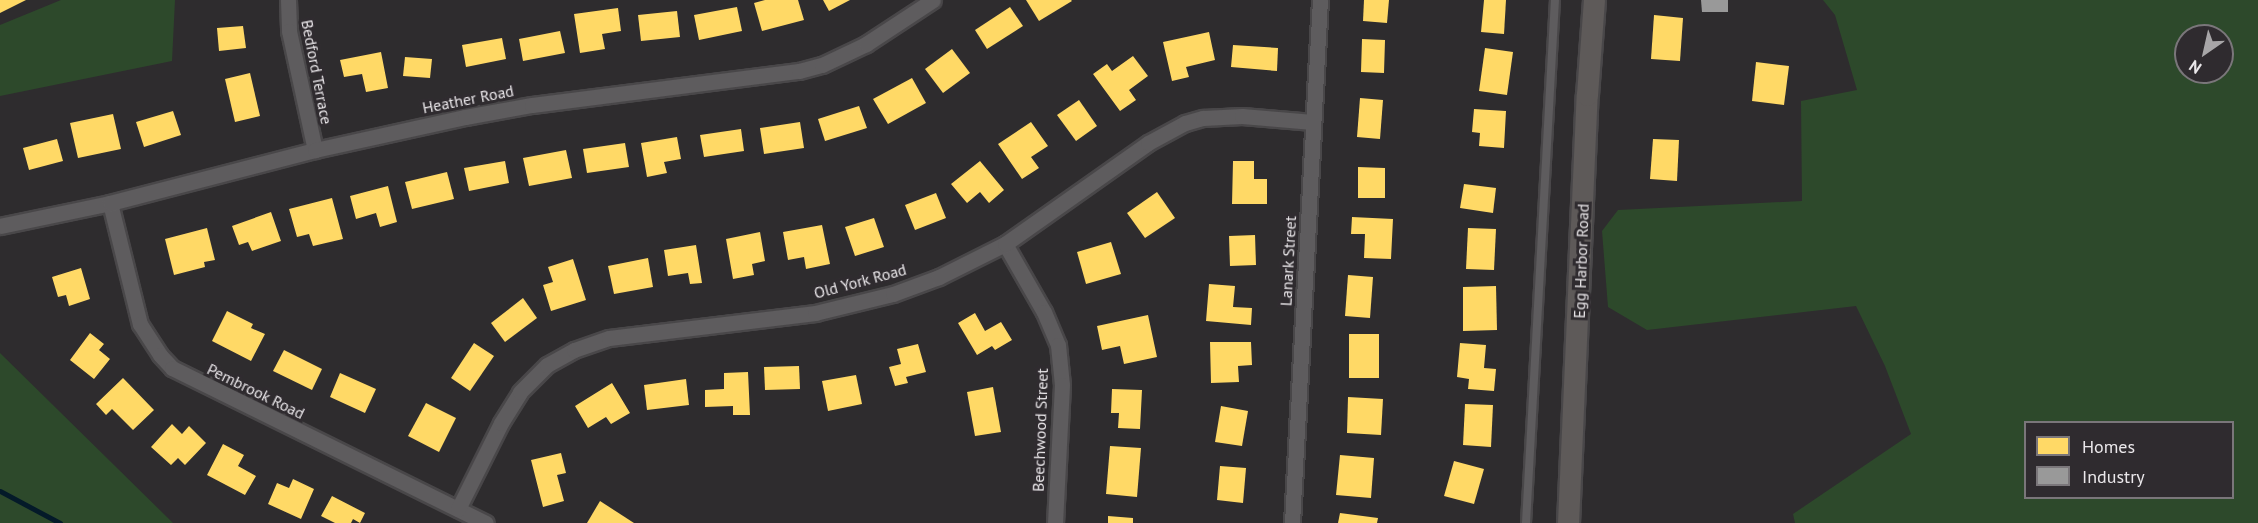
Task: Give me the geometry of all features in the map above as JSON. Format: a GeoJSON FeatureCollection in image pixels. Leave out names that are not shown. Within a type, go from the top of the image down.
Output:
{"type":"FeatureCollection","features":[{"type":"Feature","properties":{"kind":"main road","name":"Egg Harbor Road"},"geometry":{"type":"LineString","coordinates":[[1568,523],[1587,95],[1594,0]]}},
{"type":"Feature","properties":{"kind":"street","name":"Bedford Terrace"},"geometry":{"type":"LineString","coordinates":[[288,0],[289,31],[315,150]]}},
{"type":"Feature","properties":{"kind":"street","name":"Heather Road"},"geometry":{"type":"LineString","coordinates":[[0,226],[110,203],[315,150],[521,107],[799,71],[822,65],[866,44],[933,0]]}},
{"type":"Feature","properties":{"kind":"street","name":"Lanark Street"},"geometry":{"type":"LineString","coordinates":[[1292,523],[1320,0]]}},
{"type":"Feature","properties":{"kind":"street","name":"Old York Road"},"geometry":{"type":"LineString","coordinates":[[458,509],[501,423],[520,392],[547,365],[574,350],[628,334],[842,308],[893,294],[939,277],[1005,244],[1148,143],[1185,123],[1203,118],[1242,116],[1313,122]]}},
{"type":"Feature","properties":{"kind":"street","name":"Pembrook Road"},"geometry":{"type":"LineString","coordinates":[[110,203],[140,324],[160,355],[172,368],[486,523]]}},
{"type":"Feature","properties":{"kind":"street","name":"Beechwood Street"},"geometry":{"type":"LineString","coordinates":[[1005,244],[1044,312],[1058,345],[1062,385],[1055,523]]}},
{"type":"Feature","properties":{"kind":"lane"},"geometry":{"type":"LineString","coordinates":[[1526,523],[1555,0]]}},
{"type":"Feature","properties":{"kind":"green space"},"geometry":{"type":"Polygon","coordinates":[[[61,0],[175,0],[172,61],[0,96],[0,25],[61,0]]]}},
{"type":"Feature","properties":{"kind":"green space"},"geometry":{"type":"Polygon","coordinates":[[[1823,0],[2258,0],[2258,523],[1795,523],[1793,514],[1911,434],[1885,366],[1856,306],[1647,330],[1608,307],[1602,231],[1618,210],[1802,201],[1801,101],[1857,90],[1835,15],[1823,0]]]}},
{"type":"Feature","properties":{"kind":"green space"},"geometry":{"type":"Polygon","coordinates":[[[0,353],[173,523],[0,523],[0,353]]]}},
{"type":"Feature","properties":{"kind":"building: Homes"},"geometry":{"type":"Polygon","coordinates":[[[0,0],[26,0],[0,13],[0,0]]]}},
{"type":"Feature","properties":{"kind":"building: Homes"},"geometry":{"type":"Polygon","coordinates":[[[765,0],[798,0],[804,20],[762,31],[754,3],[765,0]]]}},
{"type":"Feature","properties":{"kind":"building: Homes"},"geometry":{"type":"Polygon","coordinates":[[[823,0],[850,0],[829,11],[823,0]]]}},
{"type":"Feature","properties":{"kind":"building: Homes"},"geometry":{"type":"Polygon","coordinates":[[[1026,0],[1071,0],[1072,1],[1039,21],[1026,0]]]}},
{"type":"Feature","properties":{"kind":"building: Homes"},"geometry":{"type":"Polygon","coordinates":[[[1364,0],[1389,0],[1387,23],[1363,21],[1364,0]]]}},
{"type":"Feature","properties":{"kind":"building: Homes"},"geometry":{"type":"Polygon","coordinates":[[[1484,0],[1506,0],[1504,34],[1481,32],[1484,0]]]}},
{"type":"Feature","properties":{"kind":"building: Homes"},"geometry":{"type":"Polygon","coordinates":[[[737,7],[742,31],[699,40],[694,15],[737,7]]]}},
{"type":"Feature","properties":{"kind":"building: Homes"},"geometry":{"type":"Polygon","coordinates":[[[1010,7],[1023,26],[987,49],[975,30],[1010,7]]]}},
{"type":"Feature","properties":{"kind":"building: Homes"},"geometry":{"type":"Polygon","coordinates":[[[618,8],[621,31],[602,34],[605,49],[580,53],[574,14],[618,8]]]}},
{"type":"Feature","properties":{"kind":"building: Homes"},"geometry":{"type":"Polygon","coordinates":[[[677,11],[680,37],[641,41],[638,15],[677,11]]]}},
{"type":"Feature","properties":{"kind":"building: Homes"},"geometry":{"type":"Polygon","coordinates":[[[1654,15],[1683,18],[1680,61],[1651,59],[1654,15]]]}},
{"type":"Feature","properties":{"kind":"building: Homes"},"geometry":{"type":"Polygon","coordinates":[[[243,26],[246,48],[219,51],[217,28],[243,26]]]}},
{"type":"Feature","properties":{"kind":"building: Homes"},"geometry":{"type":"Polygon","coordinates":[[[560,31],[565,53],[523,61],[519,39],[560,31]]]}},
{"type":"Feature","properties":{"kind":"building: Homes"},"geometry":{"type":"Polygon","coordinates":[[[1209,32],[1215,60],[1186,67],[1189,77],[1172,81],[1163,42],[1209,32]]]}},
{"type":"Feature","properties":{"kind":"building: Homes"},"geometry":{"type":"Polygon","coordinates":[[[502,38],[506,59],[466,67],[462,45],[502,38]]]}},
{"type":"Feature","properties":{"kind":"building: Homes"},"geometry":{"type":"Polygon","coordinates":[[[1362,39],[1385,40],[1384,73],[1361,72],[1362,39]]]}},
{"type":"Feature","properties":{"kind":"building: Homes"},"geometry":{"type":"Polygon","coordinates":[[[1233,45],[1278,48],[1277,71],[1231,67],[1233,45]]]}},
{"type":"Feature","properties":{"kind":"building: Homes"},"geometry":{"type":"Polygon","coordinates":[[[1485,48],[1513,52],[1507,95],[1479,91],[1485,48]]]}},
{"type":"Feature","properties":{"kind":"building: Homes"},"geometry":{"type":"Polygon","coordinates":[[[952,49],[970,73],[943,93],[925,69],[952,49]]]}},
{"type":"Feature","properties":{"kind":"building: Homes"},"geometry":{"type":"Polygon","coordinates":[[[381,52],[388,88],[366,92],[362,74],[344,77],[340,60],[381,52]]]}},
{"type":"Feature","properties":{"kind":"building: Homes"},"geometry":{"type":"Polygon","coordinates":[[[1133,56],[1148,76],[1129,90],[1136,100],[1120,111],[1093,74],[1107,64],[1112,71],[1133,56]]]}},
{"type":"Feature","properties":{"kind":"building: Homes"},"geometry":{"type":"Polygon","coordinates":[[[405,57],[432,59],[430,78],[403,76],[405,57]]]}},
{"type":"Feature","properties":{"kind":"building: Homes"},"geometry":{"type":"Polygon","coordinates":[[[1756,62],[1789,66],[1784,105],[1752,101],[1756,62]]]}},
{"type":"Feature","properties":{"kind":"building: Homes"},"geometry":{"type":"Polygon","coordinates":[[[250,73],[260,116],[235,122],[225,79],[250,73]]]}},
{"type":"Feature","properties":{"kind":"building: Homes"},"geometry":{"type":"Polygon","coordinates":[[[912,78],[926,103],[888,124],[873,99],[912,78]]]}},
{"type":"Feature","properties":{"kind":"building: Homes"},"geometry":{"type":"Polygon","coordinates":[[[1360,98],[1383,100],[1380,139],[1357,137],[1360,98]]]}},
{"type":"Feature","properties":{"kind":"building: Homes"},"geometry":{"type":"Polygon","coordinates":[[[1079,100],[1097,126],[1076,141],[1057,115],[1079,100]]]}},
{"type":"Feature","properties":{"kind":"building: Homes"},"geometry":{"type":"Polygon","coordinates":[[[859,106],[867,128],[825,141],[818,119],[859,106]]]}},
{"type":"Feature","properties":{"kind":"building: Homes"},"geometry":{"type":"Polygon","coordinates":[[[1474,109],[1506,111],[1504,148],[1479,146],[1480,133],[1472,132],[1474,109]]]}},
{"type":"Feature","properties":{"kind":"building: Homes"},"geometry":{"type":"Polygon","coordinates":[[[173,111],[181,135],[144,147],[136,122],[173,111]]]}},
{"type":"Feature","properties":{"kind":"building: Homes"},"geometry":{"type":"Polygon","coordinates":[[[113,114],[121,149],[78,158],[70,123],[113,114]]]}},
{"type":"Feature","properties":{"kind":"building: Homes"},"geometry":{"type":"Polygon","coordinates":[[[800,122],[804,148],[764,154],[760,128],[800,122]]]}},
{"type":"Feature","properties":{"kind":"building: Homes"},"geometry":{"type":"Polygon","coordinates":[[[1031,122],[1048,146],[1031,157],[1039,168],[1022,179],[998,144],[1031,122]]]}},
{"type":"Feature","properties":{"kind":"building: Homes"},"geometry":{"type":"Polygon","coordinates":[[[741,129],[744,151],[704,157],[700,135],[741,129]]]}},
{"type":"Feature","properties":{"kind":"building: Homes"},"geometry":{"type":"Polygon","coordinates":[[[677,137],[681,159],[664,162],[667,173],[647,177],[641,143],[677,137]]]}},
{"type":"Feature","properties":{"kind":"building: Homes"},"geometry":{"type":"Polygon","coordinates":[[[57,139],[63,161],[29,170],[23,148],[57,139]]]}},
{"type":"Feature","properties":{"kind":"building: Homes"},"geometry":{"type":"Polygon","coordinates":[[[1653,139],[1679,140],[1677,181],[1650,179],[1653,139]]]}},
{"type":"Feature","properties":{"kind":"building: Homes"},"geometry":{"type":"Polygon","coordinates":[[[625,143],[629,167],[587,173],[583,149],[625,143]]]}},
{"type":"Feature","properties":{"kind":"building: Homes"},"geometry":{"type":"Polygon","coordinates":[[[566,150],[572,178],[529,186],[523,158],[566,150]]]}},
{"type":"Feature","properties":{"kind":"building: Homes"},"geometry":{"type":"Polygon","coordinates":[[[505,161],[509,183],[469,191],[464,168],[505,161]]]}},
{"type":"Feature","properties":{"kind":"building: Homes"},"geometry":{"type":"Polygon","coordinates":[[[980,161],[1004,190],[989,203],[980,192],[967,203],[951,184],[980,161]]]}},
{"type":"Feature","properties":{"kind":"building: Homes"},"geometry":{"type":"Polygon","coordinates":[[[1233,161],[1254,161],[1254,179],[1267,179],[1267,204],[1232,204],[1233,161]]]}},
{"type":"Feature","properties":{"kind":"building: Homes"},"geometry":{"type":"Polygon","coordinates":[[[1358,167],[1385,168],[1385,198],[1358,198],[1358,167]]]}},
{"type":"Feature","properties":{"kind":"building: Homes"},"geometry":{"type":"Polygon","coordinates":[[[447,172],[454,199],[412,209],[405,182],[447,172]]]}},
{"type":"Feature","properties":{"kind":"building: Homes"},"geometry":{"type":"Polygon","coordinates":[[[1464,184],[1496,188],[1493,213],[1460,208],[1464,184]]]}},
{"type":"Feature","properties":{"kind":"building: Homes"},"geometry":{"type":"Polygon","coordinates":[[[388,186],[397,222],[380,227],[376,213],[356,219],[350,196],[388,186]]]}},
{"type":"Feature","properties":{"kind":"building: Homes"},"geometry":{"type":"Polygon","coordinates":[[[1157,192],[1175,218],[1145,238],[1127,213],[1157,192]]]}},
{"type":"Feature","properties":{"kind":"building: Homes"},"geometry":{"type":"Polygon","coordinates":[[[936,193],[946,218],[915,230],[905,205],[936,193]]]}},
{"type":"Feature","properties":{"kind":"building: Homes"},"geometry":{"type":"Polygon","coordinates":[[[332,198],[343,239],[313,246],[309,234],[297,237],[289,209],[332,198]]]}},
{"type":"Feature","properties":{"kind":"building: Homes"},"geometry":{"type":"Polygon","coordinates":[[[271,212],[281,241],[252,251],[248,242],[239,245],[232,226],[271,212]]]}},
{"type":"Feature","properties":{"kind":"building: Homes"},"geometry":{"type":"Polygon","coordinates":[[[1352,217],[1393,219],[1391,259],[1364,258],[1365,234],[1351,234],[1352,217]]]}},
{"type":"Feature","properties":{"kind":"building: Homes"},"geometry":{"type":"Polygon","coordinates":[[[874,218],[884,247],[855,256],[845,227],[874,218]]]}},
{"type":"Feature","properties":{"kind":"building: Homes"},"geometry":{"type":"Polygon","coordinates":[[[822,225],[830,264],[806,269],[804,257],[788,260],[783,232],[822,225]]]}},
{"type":"Feature","properties":{"kind":"building: Homes"},"geometry":{"type":"Polygon","coordinates":[[[207,228],[215,260],[204,262],[205,267],[174,275],[165,239],[207,228]]]}},
{"type":"Feature","properties":{"kind":"building: Homes"},"geometry":{"type":"Polygon","coordinates":[[[1468,228],[1496,229],[1494,270],[1466,269],[1468,228]]]}},
{"type":"Feature","properties":{"kind":"building: Homes"},"geometry":{"type":"Polygon","coordinates":[[[760,232],[765,261],[752,264],[754,275],[733,279],[726,239],[760,232]]]}},
{"type":"Feature","properties":{"kind":"building: Homes"},"geometry":{"type":"Polygon","coordinates":[[[1255,235],[1256,265],[1230,266],[1229,236],[1255,235]]]}},
{"type":"Feature","properties":{"kind":"building: Homes"},"geometry":{"type":"Polygon","coordinates":[[[1111,242],[1121,274],[1086,284],[1077,252],[1111,242]]]}},
{"type":"Feature","properties":{"kind":"building: Homes"},"geometry":{"type":"Polygon","coordinates":[[[696,245],[702,283],[690,284],[688,273],[668,276],[664,250],[696,245]]]}},
{"type":"Feature","properties":{"kind":"building: Homes"},"geometry":{"type":"Polygon","coordinates":[[[648,258],[653,287],[614,294],[608,266],[648,258]]]}},
{"type":"Feature","properties":{"kind":"building: Homes"},"geometry":{"type":"Polygon","coordinates":[[[573,259],[586,300],[551,311],[543,285],[553,282],[548,267],[573,259]]]}},
{"type":"Feature","properties":{"kind":"building: Homes"},"geometry":{"type":"Polygon","coordinates":[[[81,268],[90,299],[69,306],[66,295],[58,297],[52,277],[81,268]]]}},
{"type":"Feature","properties":{"kind":"building: Homes"},"geometry":{"type":"Polygon","coordinates":[[[1348,275],[1373,277],[1370,318],[1345,316],[1348,275]]]}},
{"type":"Feature","properties":{"kind":"building: Homes"},"geometry":{"type":"Polygon","coordinates":[[[1209,284],[1235,286],[1233,307],[1252,308],[1251,325],[1206,321],[1209,284]]]}},
{"type":"Feature","properties":{"kind":"building: Homes"},"geometry":{"type":"Polygon","coordinates":[[[1496,286],[1497,330],[1463,331],[1463,287],[1496,286]]]}},
{"type":"Feature","properties":{"kind":"building: Homes"},"geometry":{"type":"Polygon","coordinates":[[[523,298],[537,318],[505,342],[491,323],[523,298]]]}},
{"type":"Feature","properties":{"kind":"building: Homes"},"geometry":{"type":"Polygon","coordinates":[[[227,311],[253,324],[251,328],[265,334],[251,361],[212,341],[227,311]]]}},
{"type":"Feature","properties":{"kind":"building: Homes"},"geometry":{"type":"Polygon","coordinates":[[[975,313],[985,331],[1001,322],[1012,340],[995,350],[992,346],[977,355],[958,323],[975,313]]]}},
{"type":"Feature","properties":{"kind":"building: Homes"},"geometry":{"type":"Polygon","coordinates":[[[1148,315],[1157,357],[1124,364],[1120,346],[1102,350],[1097,326],[1148,315]]]}},
{"type":"Feature","properties":{"kind":"building: Homes"},"geometry":{"type":"Polygon","coordinates":[[[90,333],[104,344],[99,350],[110,359],[94,379],[70,360],[90,333]]]}},
{"type":"Feature","properties":{"kind":"building: Homes"},"geometry":{"type":"Polygon","coordinates":[[[1349,334],[1379,334],[1379,378],[1349,378],[1349,334]]]}},
{"type":"Feature","properties":{"kind":"building: Homes"},"geometry":{"type":"Polygon","coordinates":[[[1210,342],[1251,342],[1252,365],[1238,366],[1239,382],[1211,383],[1210,342]]]}},
{"type":"Feature","properties":{"kind":"building: Homes"},"geometry":{"type":"Polygon","coordinates":[[[474,343],[494,356],[470,391],[451,378],[474,343]]]}},
{"type":"Feature","properties":{"kind":"building: Homes"},"geometry":{"type":"Polygon","coordinates":[[[1460,343],[1486,345],[1484,368],[1496,369],[1494,391],[1468,389],[1469,379],[1457,377],[1460,343]]]}},
{"type":"Feature","properties":{"kind":"building: Homes"},"geometry":{"type":"Polygon","coordinates":[[[918,344],[926,372],[906,377],[908,383],[895,386],[889,367],[901,364],[897,349],[918,344]]]}},
{"type":"Feature","properties":{"kind":"building: Homes"},"geometry":{"type":"Polygon","coordinates":[[[284,350],[322,369],[312,390],[273,371],[284,350]]]}},
{"type":"Feature","properties":{"kind":"building: Homes"},"geometry":{"type":"Polygon","coordinates":[[[799,366],[800,389],[765,390],[764,367],[799,366]]]}},
{"type":"Feature","properties":{"kind":"building: Homes"},"geometry":{"type":"Polygon","coordinates":[[[748,372],[750,415],[733,415],[733,406],[705,407],[705,390],[724,389],[724,373],[748,372]]]}},
{"type":"Feature","properties":{"kind":"building: Homes"},"geometry":{"type":"Polygon","coordinates":[[[340,373],[376,389],[365,413],[330,397],[340,373]]]}},
{"type":"Feature","properties":{"kind":"building: Homes"},"geometry":{"type":"Polygon","coordinates":[[[856,375],[862,404],[828,411],[822,381],[856,375]]]}},
{"type":"Feature","properties":{"kind":"building: Homes"},"geometry":{"type":"Polygon","coordinates":[[[123,378],[154,410],[133,430],[112,409],[106,415],[96,404],[123,378]]]}},
{"type":"Feature","properties":{"kind":"building: Homes"},"geometry":{"type":"Polygon","coordinates":[[[686,379],[689,405],[647,410],[644,385],[686,379]]]}},
{"type":"Feature","properties":{"kind":"building: Homes"},"geometry":{"type":"Polygon","coordinates":[[[612,383],[630,413],[611,424],[606,417],[588,428],[575,406],[612,383]]]}},
{"type":"Feature","properties":{"kind":"building: Homes"},"geometry":{"type":"Polygon","coordinates":[[[993,387],[1001,432],[975,436],[967,392],[993,387]]]}},
{"type":"Feature","properties":{"kind":"building: Homes"},"geometry":{"type":"Polygon","coordinates":[[[1112,389],[1142,390],[1140,429],[1118,428],[1119,413],[1111,413],[1112,389]]]}},
{"type":"Feature","properties":{"kind":"building: Homes"},"geometry":{"type":"Polygon","coordinates":[[[1348,397],[1383,399],[1381,435],[1347,433],[1348,397]]]}},
{"type":"Feature","properties":{"kind":"building: Homes"},"geometry":{"type":"Polygon","coordinates":[[[426,403],[456,418],[439,452],[408,436],[426,403]]]}},
{"type":"Feature","properties":{"kind":"building: Homes"},"geometry":{"type":"Polygon","coordinates":[[[1465,404],[1493,405],[1491,447],[1463,445],[1465,404]]]}},
{"type":"Feature","properties":{"kind":"building: Homes"},"geometry":{"type":"Polygon","coordinates":[[[1221,406],[1248,411],[1242,446],[1215,442],[1221,406]]]}},
{"type":"Feature","properties":{"kind":"building: Homes"},"geometry":{"type":"Polygon","coordinates":[[[172,424],[182,434],[189,426],[206,443],[185,465],[178,458],[171,465],[151,447],[172,424]]]}},
{"type":"Feature","properties":{"kind":"building: Homes"},"geometry":{"type":"Polygon","coordinates":[[[223,444],[244,455],[238,466],[256,476],[245,495],[207,475],[223,444]]]}},
{"type":"Feature","properties":{"kind":"building: Homes"},"geometry":{"type":"Polygon","coordinates":[[[1110,446],[1141,448],[1137,497],[1106,494],[1110,446]]]}},
{"type":"Feature","properties":{"kind":"building: Homes"},"geometry":{"type":"Polygon","coordinates":[[[561,453],[566,473],[557,475],[564,501],[543,507],[531,460],[561,453]]]}},
{"type":"Feature","properties":{"kind":"building: Homes"},"geometry":{"type":"Polygon","coordinates":[[[1340,455],[1374,458],[1371,498],[1336,495],[1340,455]]]}},
{"type":"Feature","properties":{"kind":"building: Homes"},"geometry":{"type":"Polygon","coordinates":[[[1454,461],[1484,469],[1474,504],[1444,496],[1454,461]]]}},
{"type":"Feature","properties":{"kind":"building: Homes"},"geometry":{"type":"Polygon","coordinates":[[[1220,466],[1246,468],[1243,503],[1217,500],[1220,466]]]}},
{"type":"Feature","properties":{"kind":"building: Homes"},"geometry":{"type":"Polygon","coordinates":[[[293,479],[314,489],[301,519],[268,504],[277,483],[289,488],[293,479]]]}},
{"type":"Feature","properties":{"kind":"building: Homes"},"geometry":{"type":"Polygon","coordinates":[[[332,496],[365,513],[360,523],[353,519],[351,523],[335,523],[321,516],[332,496]]]}},
{"type":"Feature","properties":{"kind":"building: Homes"},"geometry":{"type":"Polygon","coordinates":[[[600,501],[634,523],[587,523],[600,501]]]}},
{"type":"Feature","properties":{"kind":"building: Homes"},"geometry":{"type":"Polygon","coordinates":[[[1340,513],[1378,518],[1377,523],[1338,523],[1340,513]]]}},
{"type":"Feature","properties":{"kind":"building: Homes"},"geometry":{"type":"Polygon","coordinates":[[[1108,516],[1133,518],[1133,523],[1108,523],[1108,516]]]}},
{"type":"Feature","properties":{"kind":"building: Industry"},"geometry":{"type":"Polygon","coordinates":[[[1701,0],[1728,0],[1728,12],[1702,12],[1701,0]]]}},
{"type":"Feature","properties":{"kind":"waterway"},"geometry":{"type":"LineString","coordinates":[[0,491],[60,523]]}}]}
